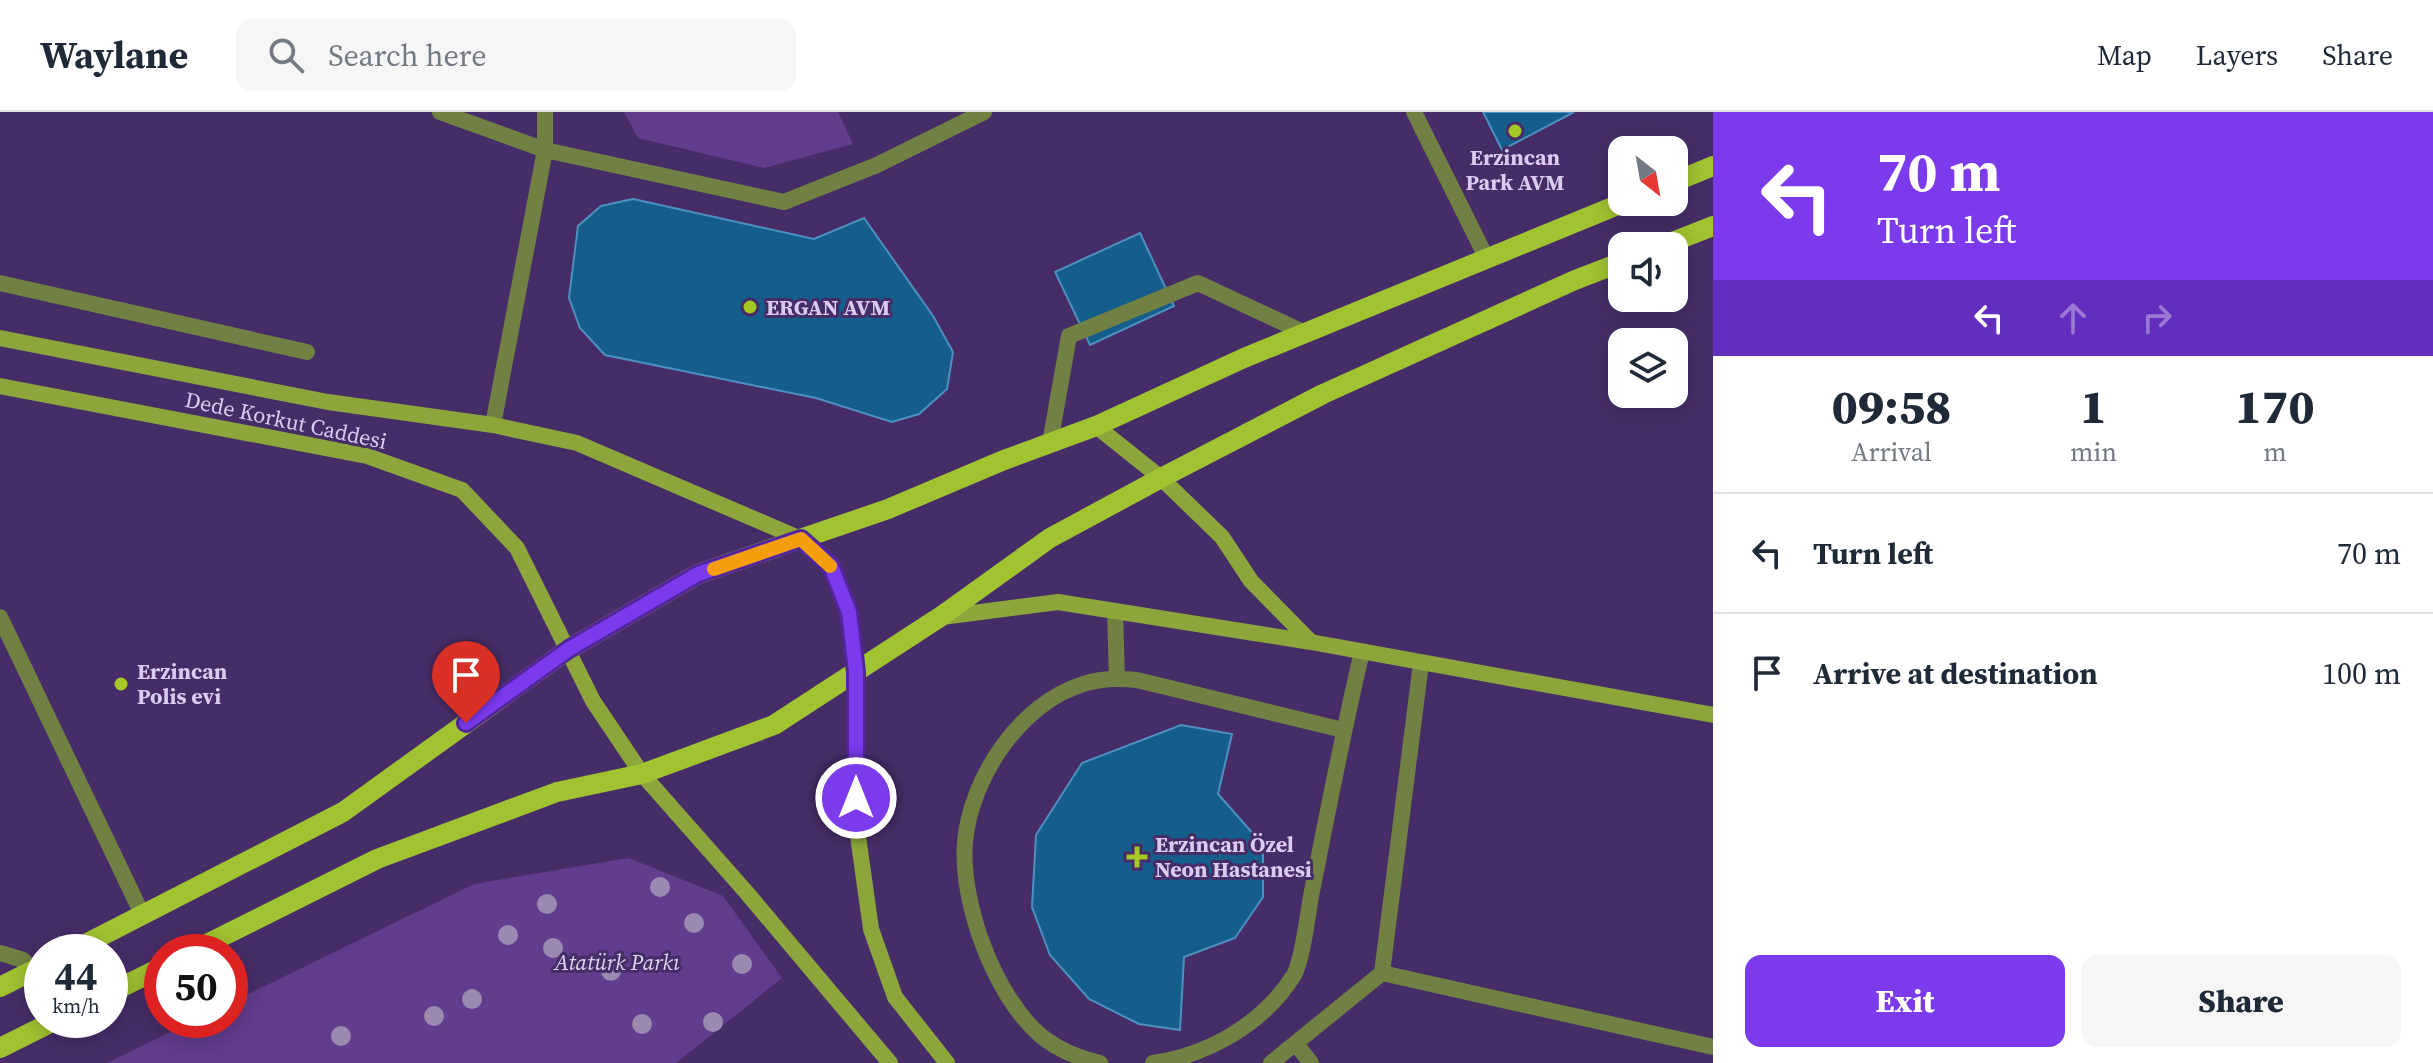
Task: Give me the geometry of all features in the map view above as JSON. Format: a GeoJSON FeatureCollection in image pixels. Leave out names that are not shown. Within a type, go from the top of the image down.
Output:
{"type":"FeatureCollection","features":[{"type":"Feature","properties":{"kind":"main road"},"geometry":{"type":"LineString","coordinates":[[1688,176],[1713,166]]}},
{"type":"Feature","properties":{"kind":"main road"},"geometry":{"type":"LineString","coordinates":[[106,934],[343,812],[569,649],[698,574],[888,509],[1096,426],[1244,358],[1608,209]]}},
{"type":"Feature","properties":{"kind":"main road"},"geometry":{"type":"LineString","coordinates":[[1688,236],[1713,226]]}},
{"type":"Feature","properties":{"kind":"main road"},"geometry":{"type":"LineString","coordinates":[[227,934],[377,859],[557,792],[642,774],[774,725],[940,617],[1050,538],[1323,394],[1608,267]]}},
{"type":"Feature","properties":{"kind":"main road","name":"Dede Korkut Caddesi"},"geometry":{"type":"LineString","coordinates":[[0,338],[328,402],[493,425],[577,443],[801,539],[831,566],[849,612],[856,672],[857,829],[871,929],[895,997],[947,1063]]}},
{"type":"Feature","properties":{"kind":"main road","name":"Dede Korkut Caddesi"},"geometry":{"type":"LineString","coordinates":[[0,386],[367,456],[462,490],[517,548],[593,701],[642,774],[890,1063]]}},
{"type":"Feature","properties":{"kind":"main road"},"geometry":{"type":"LineString","coordinates":[[1096,426],[1161,478],[1222,537],[1251,581],[1311,642]]}},
{"type":"Feature","properties":{"kind":"main road"},"geometry":{"type":"LineString","coordinates":[[940,617],[1058,602],[1311,642],[1713,715]]}},
{"type":"Feature","properties":{"kind":"main road"},"geometry":{"type":"LineString","coordinates":[[0,987],[24,975]]}},
{"type":"Feature","properties":{"kind":"main road"},"geometry":{"type":"LineString","coordinates":[[0,1048],[24,1036]]}},
{"type":"Feature","properties":{"kind":"street"},"geometry":{"type":"LineString","coordinates":[[440,112],[545,150],[784,202],[877,165],[984,112]]}},
{"type":"Feature","properties":{"kind":"street"},"geometry":{"type":"LineString","coordinates":[[493,425],[545,150],[545,112]]}},
{"type":"Feature","properties":{"kind":"street"},"geometry":{"type":"LineString","coordinates":[[1414,112],[1487,259]]}},
{"type":"Feature","properties":{"kind":"street"},"geometry":{"type":"LineString","coordinates":[[0,283],[307,352]]}},
{"type":"Feature","properties":{"kind":"street"},"geometry":{"type":"LineString","coordinates":[[1050,443],[1069,336],[1198,283],[1305,333]]}},
{"type":"Feature","properties":{"kind":"street"},"geometry":{"type":"LineString","coordinates":[[1115,611],[1117,678]]}},
{"type":"Feature","properties":{"kind":"street"},"geometry":{"type":"LineString","coordinates":[[0,617],[143,916]]}},
{"type":"Feature","properties":{"kind":"street"},"geometry":{"type":"LineString","coordinates":[[1153,1063],[1186,1056],[1229,1037],[1266,1008],[1296,971],[1343,730],[1362,652]]}},
{"type":"Feature","properties":{"kind":"street"},"geometry":{"type":"LineString","coordinates":[[1271,1063],[1382,973],[1421,663]]}},
{"type":"Feature","properties":{"kind":"street"},"geometry":{"type":"LineString","coordinates":[[1100,1063],[1054,1045],[1027,1021],[991,964],[979,933],[971,903],[965,843],[979,787],[992,762],[1021,725],[1066,691],[1117,678],[1137,680],[1343,730]]}},
{"type":"Feature","properties":{"kind":"street"},"geometry":{"type":"LineString","coordinates":[[0,953],[24,961]]}},
{"type":"Feature","properties":{"kind":"street"},"geometry":{"type":"LineString","coordinates":[[1382,973],[1713,1047]]}},
{"type":"Feature","properties":{"kind":"street"},"geometry":{"type":"LineString","coordinates":[[1296,1044],[1311,1063]]}},
{"type":"Feature","properties":{"kind":"green space"},"geometry":{"type":"Polygon","coordinates":[[[624,112],[838,112],[853,144],[764,168],[638,138],[624,112]]]}},
{"type":"Feature","properties":{"kind":"green space","name":"Atatürk Parkı"},"geometry":{"type":"Polygon","coordinates":[[[629,858],[723,896],[782,978],[676,1063],[107,1063],[158,1038],[248,1038],[248,994],[474,884],[629,858]]]}},
{"type":"Feature","properties":{"kind":"building","name":"Erzincan Park AVM"},"geometry":{"type":"Polygon","coordinates":[[[1483,112],[1574,112],[1502,150],[1483,112]]]}},
{"type":"Feature","properties":{"kind":"building","name":"ERGAN AVM"},"geometry":{"type":"Polygon","coordinates":[[[633,199],[814,239],[864,218],[933,316],[953,352],[947,389],[919,414],[892,422],[816,398],[605,355],[580,328],[569,298],[578,226],[601,206],[633,199]]]}},
{"type":"Feature","properties":{"kind":"building"},"geometry":{"type":"Polygon","coordinates":[[[1140,233],[1174,306],[1090,345],[1055,272],[1140,233]]]}},
{"type":"Feature","properties":{"kind":"building"},"geometry":{"type":"Polygon","coordinates":[[[1181,725],[1232,734],[1218,794],[1263,845],[1263,897],[1235,938],[1184,957],[1180,1030],[1139,1024],[1089,999],[1050,955],[1032,907],[1036,835],[1082,763],[1181,725]]]}},
{"type":"Feature","properties":{"kind":"slow traffic"},"geometry":{"type":"LineString","coordinates":[[714,569],[801,539],[830,566]]}},
{"type":"Feature","properties":{"kind":"place","name":"Erzincan Park AVM"},"geometry":{"type":"Point","coordinates":[1515,131]}},
{"type":"Feature","properties":{"kind":"place","name":"ERGAN AVM"},"geometry":{"type":"Point","coordinates":[750,307]}},
{"type":"Feature","properties":{"kind":"place","name":"Erzincan Polis evi"},"geometry":{"type":"Point","coordinates":[121,684]}},
{"type":"Feature","properties":{"kind":"place","name":"Erzincan Özel Neon Hastanesi"},"geometry":{"type":"Point","coordinates":[1137,857]}},
{"type":"Feature","properties":{"kind":"route"},"geometry":{"type":"LineString","coordinates":[[466,723],[569,649],[698,574],[801,539],[831,566],[849,612],[856,672],[856,798]]}}]}
